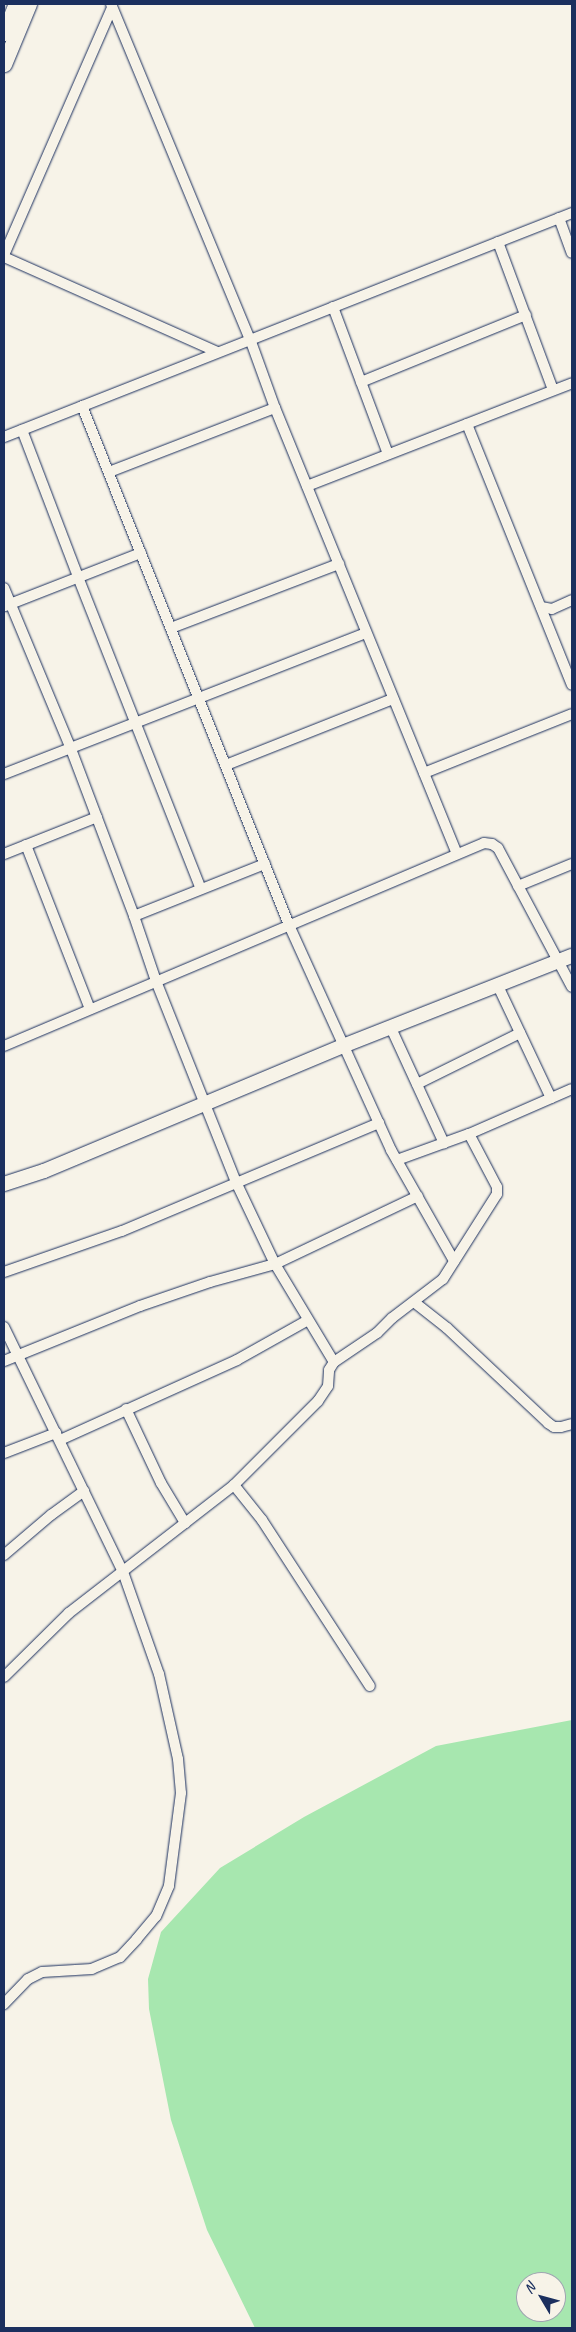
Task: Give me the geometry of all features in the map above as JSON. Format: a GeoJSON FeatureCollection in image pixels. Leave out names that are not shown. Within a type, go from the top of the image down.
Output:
{"type":"FeatureCollection","features":[{"type":"Feature","properties":{"kind":"main road"},"geometry":{"type":"LineString","coordinates":[[4,33],[16,4]]}},
{"type":"Feature","properties":{"kind":"main road"},"geometry":{"type":"LineString","coordinates":[[4,64],[29,4]]}},
{"type":"Feature","properties":{"kind":"street"},"geometry":{"type":"LineString","coordinates":[[112,6],[4,256],[217,352]]}},
{"type":"Feature","properties":{"kind":"street"},"geometry":{"type":"LineString","coordinates":[[112,6],[250,339],[307,486],[456,853]]}},
{"type":"Feature","properties":{"kind":"street"},"geometry":{"type":"LineString","coordinates":[[4,437],[572,213]]}},
{"type":"Feature","properties":{"kind":"street"},"geometry":{"type":"LineString","coordinates":[[559,218],[572,253]]}},
{"type":"Feature","properties":{"kind":"street"},"geometry":{"type":"LineString","coordinates":[[498,242],[553,390]]}},
{"type":"Feature","properties":{"kind":"street"},"geometry":{"type":"LineString","coordinates":[[332,307],[388,454]]}},
{"type":"Feature","properties":{"kind":"street"},"geometry":{"type":"LineString","coordinates":[[361,382],[526,315]]}},
{"type":"Feature","properties":{"kind":"street"},"geometry":{"type":"LineString","coordinates":[[307,486],[572,383]]}},
{"type":"Feature","properties":{"kind":"street"},"geometry":{"type":"LineString","coordinates":[[82,406],[289,925],[397,1160],[454,1261]]}},
{"type":"Feature","properties":{"kind":"street"},"geometry":{"type":"LineString","coordinates":[[109,472],[276,408]]}},
{"type":"Feature","properties":{"kind":"street"},"geometry":{"type":"LineString","coordinates":[[467,424],[572,685]]}},
{"type":"Feature","properties":{"kind":"street"},"geometry":{"type":"LineString","coordinates":[[22,430],[201,889]]}},
{"type":"Feature","properties":{"kind":"street"},"geometry":{"type":"LineString","coordinates":[[7,605],[141,553]]}},
{"type":"Feature","properties":{"kind":"street"},"geometry":{"type":"LineString","coordinates":[[171,628],[339,564]]}},
{"type":"Feature","properties":{"kind":"street"},"geometry":{"type":"LineString","coordinates":[[4,588],[7,605],[71,749],[134,916],[156,981],[207,1105],[236,1182],[275,1264],[334,1362]]}},
{"type":"Feature","properties":{"kind":"street"},"geometry":{"type":"LineString","coordinates":[[541,608],[552,608],[572,600]]}},
{"type":"Feature","properties":{"kind":"street"},"geometry":{"type":"LineString","coordinates":[[5,771],[71,749],[366,633]]}},
{"type":"Feature","properties":{"kind":"street"},"geometry":{"type":"LineString","coordinates":[[226,765],[393,699]]}},
{"type":"Feature","properties":{"kind":"street"},"geometry":{"type":"LineString","coordinates":[[424,773],[572,714]]}},
{"type":"Feature","properties":{"kind":"street"},"geometry":{"type":"LineString","coordinates":[[4,854],[97,817]]}},
{"type":"Feature","properties":{"kind":"street"},"geometry":{"type":"LineString","coordinates":[[4,1046],[456,853],[484,843],[492,844],[498,848],[572,987]]}},
{"type":"Feature","properties":{"kind":"street"},"geometry":{"type":"LineString","coordinates":[[26,845],[90,1009]]}},
{"type":"Feature","properties":{"kind":"street"},"geometry":{"type":"LineString","coordinates":[[134,916],[265,864]]}},
{"type":"Feature","properties":{"kind":"street"},"geometry":{"type":"LineString","coordinates":[[518,886],[572,864]]}},
{"type":"Feature","properties":{"kind":"street"},"geometry":{"type":"LineString","coordinates":[[4,1184],[44,1171],[207,1105],[343,1046],[572,956]]}},
{"type":"Feature","properties":{"kind":"street"},"geometry":{"type":"LineString","coordinates":[[498,986],[551,1098]]}},
{"type":"Feature","properties":{"kind":"street"},"geometry":{"type":"LineString","coordinates":[[391,1028],[444,1143]]}},
{"type":"Feature","properties":{"kind":"street"},"geometry":{"type":"LineString","coordinates":[[417,1084],[520,1033]]}},
{"type":"Feature","properties":{"kind":"street"},"geometry":{"type":"LineString","coordinates":[[397,1160],[469,1134],[572,1089]]}},
{"type":"Feature","properties":{"kind":"street"},"geometry":{"type":"LineString","coordinates":[[4,1272],[122,1231],[379,1123]]}},
{"type":"Feature","properties":{"kind":"street"},"geometry":{"type":"LineString","coordinates":[[4,1677],[69,1613],[234,1485],[318,1401],[328,1386],[329,1370],[334,1362],[377,1333],[392,1318],[437,1285],[497,1194],[497,1187],[469,1134]]}},
{"type":"Feature","properties":{"kind":"street"},"geometry":{"type":"LineString","coordinates":[[4,1361],[157,1300],[210,1282],[275,1264],[418,1196]]}},
{"type":"Feature","properties":{"kind":"street"},"geometry":{"type":"LineString","coordinates":[[414,1302],[447,1328],[548,1423],[554,1427],[572,1424]]}},
{"type":"Feature","properties":{"kind":"street"},"geometry":{"type":"LineString","coordinates":[[4,1453],[58,1436],[126,1409],[238,1360],[308,1320]]}},
{"type":"Feature","properties":{"kind":"street"},"geometry":{"type":"LineString","coordinates":[[4,1327],[123,1572],[159,1674],[178,1759],[181,1793],[169,1886],[156,1916],[120,1957],[92,1969],[42,1972],[28,1979],[4,2004]]}},
{"type":"Feature","properties":{"kind":"street"},"geometry":{"type":"LineString","coordinates":[[126,1409],[161,1483],[185,1523]]}},
{"type":"Feature","properties":{"kind":"street"},"geometry":{"type":"LineString","coordinates":[[234,1485],[262,1520],[370,1686]]}},
{"type":"Feature","properties":{"kind":"street"},"geometry":{"type":"LineString","coordinates":[[4,1555],[58,1509],[84,1491]]}},
{"type":"Feature","properties":{"kind":"green space"},"geometry":{"type":"Polygon","coordinates":[[[572,1720],[572,2328],[255,2328],[207,2230],[171,2120],[149,2009],[148,1979],[161,1932],[220,1868],[304,1817],[436,1746],[572,1720]]]}}]}
